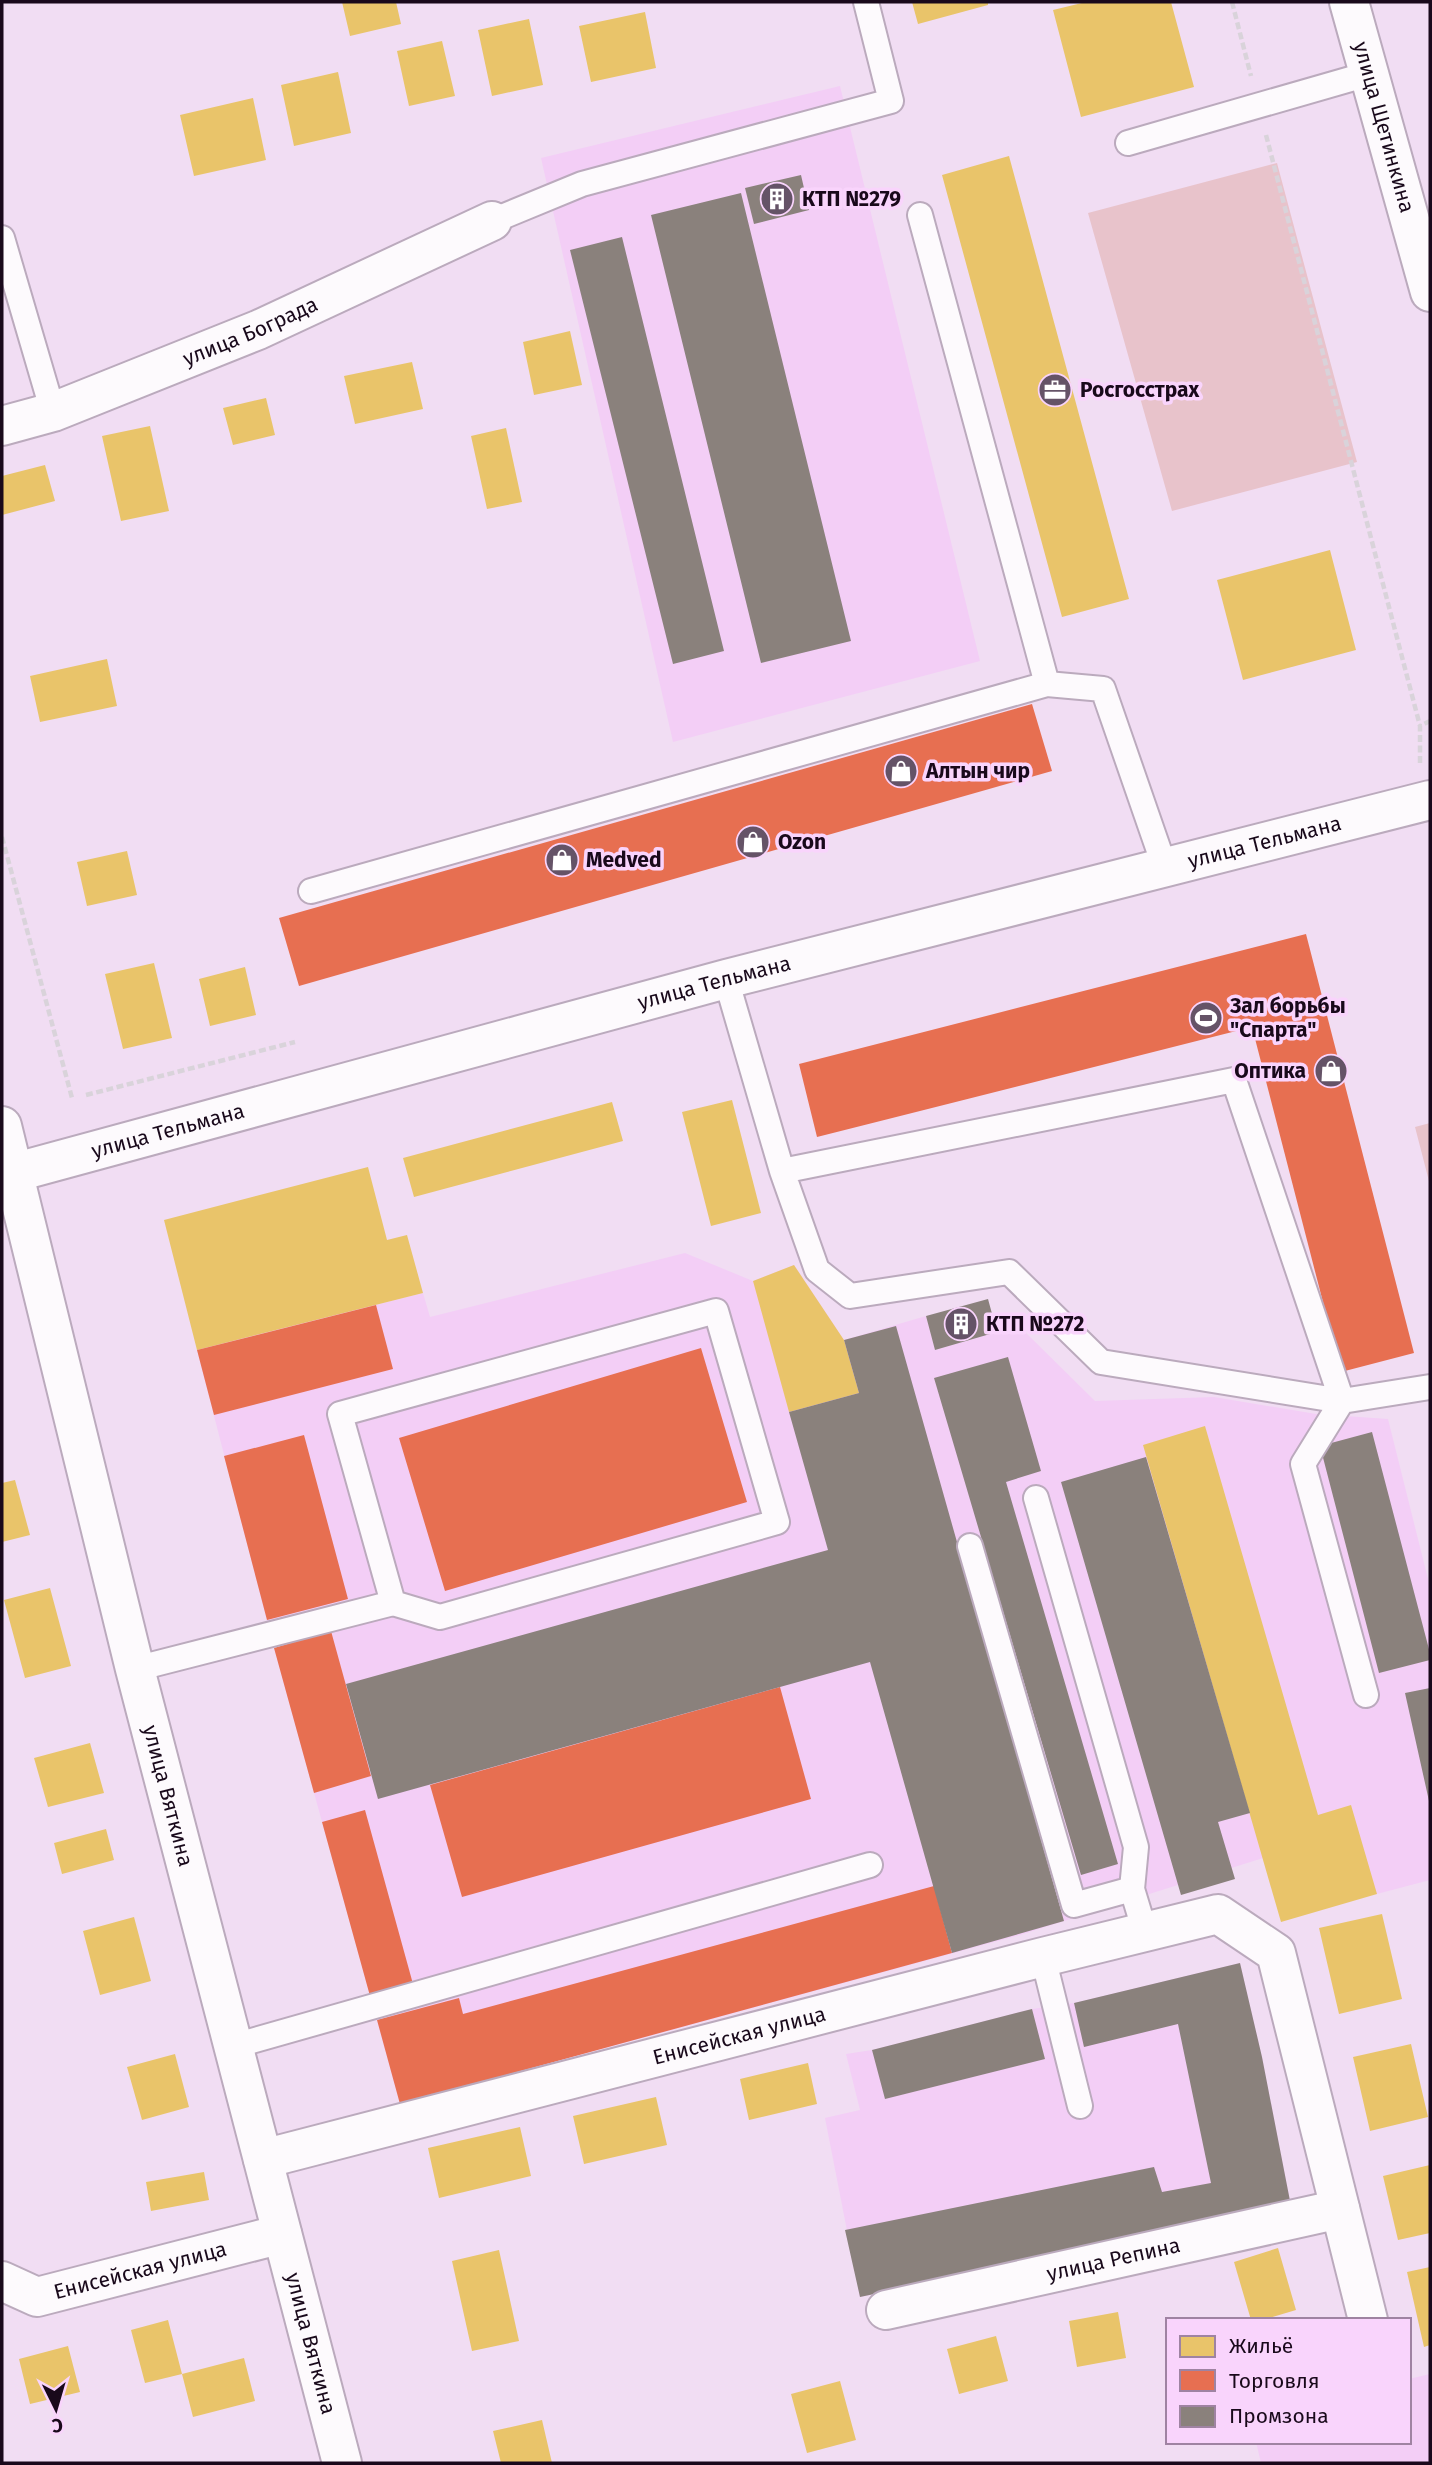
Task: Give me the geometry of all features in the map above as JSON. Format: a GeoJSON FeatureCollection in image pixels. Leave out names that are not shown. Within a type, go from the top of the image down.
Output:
{"type":"FeatureCollection","features":[{"type":"Feature","properties":{"kind":"street","name":"улица Щетинкина"},"geometry":{"type":"LineString","coordinates":[[1349,2],[1430,292]]}},
{"type":"Feature","properties":{"kind":"street","name":"улица Бограда"},"geometry":{"type":"LineString","coordinates":[[2,426],[53,412],[258,330],[492,221]]}},
{"type":"Feature","properties":{"kind":"street","name":"улица Тельмана"},"geometry":{"type":"LineString","coordinates":[[8,1174],[726,979],[1430,800]]}},
{"type":"Feature","properties":{"kind":"street","name":"улица Вяткина"},"geometry":{"type":"LineString","coordinates":[[2,1126],[8,1174],[342,2463]]}},
{"type":"Feature","properties":{"kind":"street","name":"Енисейская улица"},"geometry":{"type":"LineString","coordinates":[[263,2160],[1218,1914],[1276,1953],[1339,2209]]}},
{"type":"Feature","properties":{"kind":"street","name":"улица Репина"},"geometry":{"type":"LineString","coordinates":[[886,2310],[1339,2209]]}},
{"type":"Feature","properties":{"kind":"street"},"geometry":{"type":"LineString","coordinates":[[1339,2209],[1367,2318]]}},
{"type":"Feature","properties":{"kind":"street","name":"Енисейская улица"},"geometry":{"type":"LineString","coordinates":[[2,2281],[37,2297],[282,2234]]}},
{"type":"Feature","properties":{"kind":"street"},"geometry":{"type":"LineString","coordinates":[[2,2314],[37,2297]]}},
{"type":"Feature","properties":{"kind":"lane"},"geometry":{"type":"LineString","coordinates":[[492,221],[582,184],[891,101],[866,2]]}},
{"type":"Feature","properties":{"kind":"lane"},"geometry":{"type":"LineString","coordinates":[[1128,143],[1368,74]]}},
{"type":"Feature","properties":{"kind":"lane"},"geometry":{"type":"LineString","coordinates":[[920,215],[1047,684]]}},
{"type":"Feature","properties":{"kind":"lane"},"geometry":{"type":"LineString","coordinates":[[2,238],[53,412]]}},
{"type":"Feature","properties":{"kind":"lane"},"geometry":{"type":"LineString","coordinates":[[312,891],[1047,684],[1103,689],[1165,868]]}},
{"type":"Feature","properties":{"kind":"lane"},"geometry":{"type":"LineString","coordinates":[[726,979],[782,1171],[817,1270],[850,1296],[1009,1272],[1101,1362],[1342,1401],[1430,1387]]}},
{"type":"Feature","properties":{"kind":"lane"},"geometry":{"type":"LineString","coordinates":[[782,1171],[1234,1080],[1342,1401]]}},
{"type":"Feature","properties":{"kind":"lane"},"geometry":{"type":"LineString","coordinates":[[135,1669],[393,1603],[440,1617],[777,1522],[716,1311],[340,1414],[393,1603]]}},
{"type":"Feature","properties":{"kind":"lane"},"geometry":{"type":"LineString","coordinates":[[1342,1401],[1303,1464],[1366,1695]]}},
{"type":"Feature","properties":{"kind":"lane"},"geometry":{"type":"LineString","coordinates":[[1036,1498],[1136,1847],[1132,1889],[1145,1931]]}},
{"type":"Feature","properties":{"kind":"lane"},"geometry":{"type":"LineString","coordinates":[[970,1546],[1074,1905],[1132,1889]]}},
{"type":"Feature","properties":{"kind":"lane"},"geometry":{"type":"LineString","coordinates":[[234,2046],[870,1865]]}},
{"type":"Feature","properties":{"kind":"lane"},"geometry":{"type":"LineString","coordinates":[[1043,1957],[1080,2106]]}},
{"type":"Feature","properties":{"kind":"path"},"geometry":{"type":"LineString","coordinates":[[1232,2],[1420,726],[1420,764]]}},
{"type":"Feature","properties":{"kind":"path"},"geometry":{"type":"LineString","coordinates":[[1420,726],[1430,721]]}},
{"type":"Feature","properties":{"kind":"path"},"geometry":{"type":"LineString","coordinates":[[2,836],[72,1098]]}},
{"type":"Feature","properties":{"kind":"path"},"geometry":{"type":"LineString","coordinates":[[86,1095],[295,1042]]}},
{"type":"Feature","properties":{"kind":"shaded area"},"geometry":{"type":"Polygon","coordinates":[[[840,86],[980,661],[673,742],[541,158],[840,86]]]}},
{"type":"Feature","properties":{"kind":"shaded area"},"geometry":{"type":"Polygon","coordinates":[[[1277,163],[1357,462],[1172,511],[1088,213],[1277,163]]]}},
{"type":"Feature","properties":{"kind":"shaded area"},"geometry":{"type":"Polygon","coordinates":[[[1430,1123],[1430,1185],[1415,1127],[1430,1123]]]}},
{"type":"Feature","properties":{"kind":"shaded area"},"geometry":{"type":"Polygon","coordinates":[[[685,1253],[753,1281],[794,1265],[844,1340],[926,1316],[935,1350],[1021,1328],[1095,1401],[1214,1397],[1316,1414],[1388,1419],[1430,1587],[1430,1880],[1377,1894],[1263,1858],[1020,1935],[400,2104],[274,1648],[197,1350],[423,1293],[430,1317],[685,1253]]]}},
{"type":"Feature","properties":{"kind":"shaded area"},"geometry":{"type":"Polygon","coordinates":[[[1240,1963],[1262,2057],[1291,2206],[860,2297],[825,2118],[860,2110],[846,2054],[1240,1963]]]}},
{"type":"Feature","properties":{"kind":"shaded area"},"geometry":{"type":"Polygon","coordinates":[[[1430,2374],[1430,2463],[1261,2463],[1256,2444],[1411,2444],[1411,2379],[1430,2374]]]}},
{"type":"Feature","properties":{"kind":"building: Жильё"},"geometry":{"type":"Polygon","coordinates":[[[342,2],[396,2],[401,24],[350,36],[342,2]]]}},
{"type":"Feature","properties":{"kind":"building: Жильё"},"geometry":{"type":"Polygon","coordinates":[[[912,2],[988,2],[988,5],[918,24],[912,2]]]}},
{"type":"Feature","properties":{"kind":"building: Жильё"},"geometry":{"type":"Polygon","coordinates":[[[1086,2],[1171,2],[1194,87],[1081,117],[1053,10],[1086,2]]]}},
{"type":"Feature","properties":{"kind":"building: Жильё"},"geometry":{"type":"Polygon","coordinates":[[[645,12],[656,68],[591,82],[579,26],[645,12]]]}},
{"type":"Feature","properties":{"kind":"building: Жильё"},"geometry":{"type":"Polygon","coordinates":[[[529,19],[543,85],[492,96],[478,30],[529,19]]]}},
{"type":"Feature","properties":{"kind":"building: Жильё"},"geometry":{"type":"Polygon","coordinates":[[[442,41],[455,96],[409,106],[397,51],[442,41]]]}},
{"type":"Feature","properties":{"kind":"building: Жильё"},"geometry":{"type":"Polygon","coordinates":[[[338,72],[351,133],[294,146],[281,85],[338,72]]]}},
{"type":"Feature","properties":{"kind":"building: Жильё"},"geometry":{"type":"Polygon","coordinates":[[[253,98],[266,160],[194,176],[180,115],[253,98]]]}},
{"type":"Feature","properties":{"kind":"building: Жильё"},"geometry":{"type":"Polygon","coordinates":[[[1009,156],[1129,599],[1062,617],[942,175],[1009,156]]]}},
{"type":"Feature","properties":{"kind":"building: Жильё"},"geometry":{"type":"Polygon","coordinates":[[[570,331],[582,385],[534,395],[523,342],[570,331]]]}},
{"type":"Feature","properties":{"kind":"building: Жильё"},"geometry":{"type":"Polygon","coordinates":[[[412,362],[423,409],[355,424],[344,376],[412,362]]]}},
{"type":"Feature","properties":{"kind":"building: Жильё"},"geometry":{"type":"Polygon","coordinates":[[[266,398],[275,435],[233,445],[223,408],[266,398]]]}},
{"type":"Feature","properties":{"kind":"building: Жильё"},"geometry":{"type":"Polygon","coordinates":[[[150,426],[169,511],[121,521],[102,436],[150,426]]]}},
{"type":"Feature","properties":{"kind":"building: Жильё"},"geometry":{"type":"Polygon","coordinates":[[[506,428],[522,502],[487,509],[471,436],[506,428]]]}},
{"type":"Feature","properties":{"kind":"building: Жильё"},"geometry":{"type":"Polygon","coordinates":[[[45,465],[55,501],[2,515],[2,476],[45,465]]]}},
{"type":"Feature","properties":{"kind":"building: Жильё"},"geometry":{"type":"Polygon","coordinates":[[[1330,550],[1356,650],[1243,680],[1217,580],[1330,550]]]}},
{"type":"Feature","properties":{"kind":"building: Жильё"},"geometry":{"type":"Polygon","coordinates":[[[107,659],[117,706],[40,722],[30,676],[107,659]]]}},
{"type":"Feature","properties":{"kind":"building: Жильё"},"geometry":{"type":"Polygon","coordinates":[[[127,851],[137,895],[87,906],[77,862],[127,851]]]}},
{"type":"Feature","properties":{"kind":"building: Жильё"},"geometry":{"type":"Polygon","coordinates":[[[154,963],[172,1038],[123,1049],[105,974],[154,963]]]}},
{"type":"Feature","properties":{"kind":"building: Жильё"},"geometry":{"type":"Polygon","coordinates":[[[245,967],[256,1015],[210,1026],[199,979],[245,967]]]}},
{"type":"Feature","properties":{"kind":"building: Жильё"},"geometry":{"type":"Polygon","coordinates":[[[732,1100],[761,1213],[711,1226],[682,1112],[732,1100]]]}},
{"type":"Feature","properties":{"kind":"building: Жильё"},"geometry":{"type":"Polygon","coordinates":[[[612,1102],[623,1141],[414,1197],[403,1158],[612,1102]]]}},
{"type":"Feature","properties":{"kind":"building: Жильё"},"geometry":{"type":"Polygon","coordinates":[[[368,1167],[387,1240],[407,1235],[423,1293],[197,1350],[164,1220],[368,1167]]]}},
{"type":"Feature","properties":{"kind":"building: Жильё"},"geometry":{"type":"Polygon","coordinates":[[[794,1265],[844,1340],[859,1393],[789,1412],[753,1281],[794,1265]]]}},
{"type":"Feature","properties":{"kind":"building: Жильё"},"geometry":{"type":"Polygon","coordinates":[[[1205,1426],[1318,1815],[1351,1805],[1377,1894],[1281,1922],[1143,1445],[1205,1426]]]}},
{"type":"Feature","properties":{"kind":"building: Жильё"},"geometry":{"type":"Polygon","coordinates":[[[15,1480],[30,1535],[2,1542],[2,1483],[15,1480]]]}},
{"type":"Feature","properties":{"kind":"building: Жильё"},"geometry":{"type":"Polygon","coordinates":[[[50,1588],[71,1666],[25,1678],[4,1600],[50,1588]]]}},
{"type":"Feature","properties":{"kind":"building: Жильё"},"geometry":{"type":"Polygon","coordinates":[[[90,1743],[104,1793],[48,1807],[34,1758],[90,1743]]]}},
{"type":"Feature","properties":{"kind":"building: Жильё"},"geometry":{"type":"Polygon","coordinates":[[[106,1829],[114,1860],[62,1874],[54,1843],[106,1829]]]}},
{"type":"Feature","properties":{"kind":"building: Жильё"},"geometry":{"type":"Polygon","coordinates":[[[1382,1914],[1402,1999],[1339,2014],[1319,1928],[1382,1914]]]}},
{"type":"Feature","properties":{"kind":"building: Жильё"},"geometry":{"type":"Polygon","coordinates":[[[134,1917],[151,1981],[100,1995],[83,1931],[134,1917]]]}},
{"type":"Feature","properties":{"kind":"building: Жильё"},"geometry":{"type":"Polygon","coordinates":[[[1411,2044],[1428,2117],[1370,2131],[1353,2057],[1411,2044]]]}},
{"type":"Feature","properties":{"kind":"building: Жильё"},"geometry":{"type":"Polygon","coordinates":[[[175,2054],[189,2107],[142,2120],[127,2067],[175,2054]]]}},
{"type":"Feature","properties":{"kind":"building: Жильё"},"geometry":{"type":"Polygon","coordinates":[[[808,2063],[817,2104],[749,2120],[740,2079],[808,2063]]]}},
{"type":"Feature","properties":{"kind":"building: Жильё"},"geometry":{"type":"Polygon","coordinates":[[[656,2097],[667,2145],[584,2164],[573,2116],[656,2097]]]}},
{"type":"Feature","properties":{"kind":"building: Жильё"},"geometry":{"type":"Polygon","coordinates":[[[520,2127],[531,2176],[439,2198],[428,2148],[520,2127]]]}},
{"type":"Feature","properties":{"kind":"building: Жильё"},"geometry":{"type":"Polygon","coordinates":[[[1430,2165],[1430,2233],[1398,2240],[1383,2176],[1430,2165]]]}},
{"type":"Feature","properties":{"kind":"building: Жильё"},"geometry":{"type":"Polygon","coordinates":[[[204,2172],[209,2200],[151,2211],[146,2182],[204,2172]]]}},
{"type":"Feature","properties":{"kind":"building: Жильё"},"geometry":{"type":"Polygon","coordinates":[[[1278,2248],[1296,2310],[1269,2318],[1250,2318],[1234,2262],[1278,2248]]]}},
{"type":"Feature","properties":{"kind":"building: Жильё"},"geometry":{"type":"Polygon","coordinates":[[[499,2250],[519,2341],[472,2351],[452,2261],[499,2250]]]}},
{"type":"Feature","properties":{"kind":"building: Жильё"},"geometry":{"type":"Polygon","coordinates":[[[1430,2267],[1430,2345],[1424,2347],[1407,2272],[1430,2267]]]}},
{"type":"Feature","properties":{"kind":"building: Жильё"},"geometry":{"type":"Polygon","coordinates":[[[1118,2312],[1126,2358],[1077,2367],[1069,2321],[1118,2312]]]}},
{"type":"Feature","properties":{"kind":"building: Жильё"},"geometry":{"type":"Polygon","coordinates":[[[168,2320],[182,2374],[145,2383],[131,2330],[168,2320]]]}},
{"type":"Feature","properties":{"kind":"building: Жильё"},"geometry":{"type":"Polygon","coordinates":[[[996,2336],[1008,2381],[959,2394],[947,2349],[996,2336]]]}},
{"type":"Feature","properties":{"kind":"building: Жильё"},"geometry":{"type":"Polygon","coordinates":[[[68,2346],[80,2392],[30,2404],[19,2359],[68,2346]]]}},
{"type":"Feature","properties":{"kind":"building: Жильё"},"geometry":{"type":"Polygon","coordinates":[[[244,2358],[255,2401],[193,2417],[182,2374],[244,2358]]]}},
{"type":"Feature","properties":{"kind":"building: Жильё"},"geometry":{"type":"Polygon","coordinates":[[[840,2381],[856,2440],[807,2453],[791,2394],[840,2381]]]}},
{"type":"Feature","properties":{"kind":"building: Жильё"},"geometry":{"type":"Polygon","coordinates":[[[542,2420],[552,2463],[501,2463],[493,2431],[542,2420]]]}},
{"type":"Feature","properties":{"kind":"building: Торговля"},"geometry":{"type":"Polygon","coordinates":[[[1032,704],[1052,771],[299,986],[279,918],[1032,704]]]}},
{"type":"Feature","properties":{"kind":"building: Торговля"},"geometry":{"type":"Polygon","coordinates":[[[1306,934],[1414,1353],[1341,1372],[1252,1027],[817,1137],[799,1064],[1306,934]]]}},
{"type":"Feature","properties":{"kind":"building: Торговля"},"geometry":{"type":"Polygon","coordinates":[[[376,1305],[393,1369],[214,1415],[197,1350],[376,1305]]]}},
{"type":"Feature","properties":{"kind":"building: Торговля"},"geometry":{"type":"Polygon","coordinates":[[[701,1348],[747,1502],[445,1591],[399,1438],[701,1348]]]}},
{"type":"Feature","properties":{"kind":"building: Торговля"},"geometry":{"type":"Polygon","coordinates":[[[304,1435],[348,1599],[267,1620],[224,1456],[304,1435]]]}},
{"type":"Feature","properties":{"kind":"building: Торговля"},"geometry":{"type":"Polygon","coordinates":[[[331,1631],[371,1776],[314,1793],[274,1648],[331,1631]]]}},
{"type":"Feature","properties":{"kind":"building: Торговля"},"geometry":{"type":"Polygon","coordinates":[[[780,1687],[811,1799],[462,1897],[430,1785],[780,1687]]]}},
{"type":"Feature","properties":{"kind":"building: Торговля"},"geometry":{"type":"Polygon","coordinates":[[[365,1810],[413,1984],[370,1996],[322,1822],[365,1810]]]}},
{"type":"Feature","properties":{"kind":"building: Торговля"},"geometry":{"type":"Polygon","coordinates":[[[934,1886],[952,1953],[400,2104],[377,2020],[459,1998],[463,2014],[934,1886]]]}},
{"type":"Feature","properties":{"kind":"building: Промзона","name":"КТП №279"},"geometry":{"type":"Polygon","coordinates":[[[801,175],[809,210],[754,224],[745,188],[801,175]]]}},
{"type":"Feature","properties":{"kind":"building: Промзона"},"geometry":{"type":"Polygon","coordinates":[[[741,193],[851,641],[761,663],[651,215],[741,193]]]}},
{"type":"Feature","properties":{"kind":"building: Промзона"},"geometry":{"type":"Polygon","coordinates":[[[622,237],[724,651],[673,664],[570,250],[622,237]]]}},
{"type":"Feature","properties":{"kind":"building: Промзона","name":"КТП №272"},"geometry":{"type":"Polygon","coordinates":[[[988,1299],[997,1332],[935,1350],[926,1316],[988,1299]]]}},
{"type":"Feature","properties":{"kind":"building: Промзона"},"geometry":{"type":"Polygon","coordinates":[[[896,1326],[1064,1921],[952,1953],[870,1662],[378,1799],[346,1684],[828,1550],[789,1412],[859,1393],[844,1340],[896,1326]]]}},
{"type":"Feature","properties":{"kind":"building: Промзона"},"geometry":{"type":"Polygon","coordinates":[[[1008,1357],[1041,1471],[1006,1482],[1118,1864],[1081,1875],[934,1378],[1008,1357]]]}},
{"type":"Feature","properties":{"kind":"building: Промзона"},"geometry":{"type":"Polygon","coordinates":[[[1372,1432],[1430,1653],[1430,1660],[1379,1673],[1320,1446],[1372,1432]]]}},
{"type":"Feature","properties":{"kind":"building: Промзона"},"geometry":{"type":"Polygon","coordinates":[[[1146,1457],[1250,1813],[1218,1822],[1235,1879],[1181,1895],[1061,1482],[1146,1457]]]}},
{"type":"Feature","properties":{"kind":"building: Промзона"},"geometry":{"type":"Polygon","coordinates":[[[1430,1688],[1430,1801],[1429,1801],[1405,1693],[1430,1688]]]}},
{"type":"Feature","properties":{"kind":"building: Промзона"},"geometry":{"type":"Polygon","coordinates":[[[1240,1963],[1262,2057],[1291,2206],[860,2297],[845,2230],[1154,2167],[1162,2192],[1211,2183],[1178,2024],[1084,2047],[1074,2003],[1240,1963]]]}},
{"type":"Feature","properties":{"kind":"building: Промзона"},"geometry":{"type":"Polygon","coordinates":[[[1032,2009],[1045,2059],[885,2099],[872,2050],[1032,2009]]]}},
{"type":"Feature","properties":{"kind":"place","name":"КТП №279"},"geometry":{"type":"Point","coordinates":[777,199]}},
{"type":"Feature","properties":{"kind":"place","name":"Росгосстрах"},"geometry":{"type":"Point","coordinates":[1055,390]}},
{"type":"Feature","properties":{"kind":"place","name":"Алтын чир"},"geometry":{"type":"Point","coordinates":[901,771]}},
{"type":"Feature","properties":{"kind":"place","name":"Ozon"},"geometry":{"type":"Point","coordinates":[753,842]}},
{"type":"Feature","properties":{"kind":"place","name":"Medved"},"geometry":{"type":"Point","coordinates":[562,860]}},
{"type":"Feature","properties":{"kind":"place","name":"Зал борьбы \"Спарта\""},"geometry":{"type":"Point","coordinates":[1206,1018]}},
{"type":"Feature","properties":{"kind":"place","name":"Оптика"},"geometry":{"type":"Point","coordinates":[1331,1071]}},
{"type":"Feature","properties":{"kind":"place","name":"КТП №272"},"geometry":{"type":"Point","coordinates":[961,1324]}}]}
